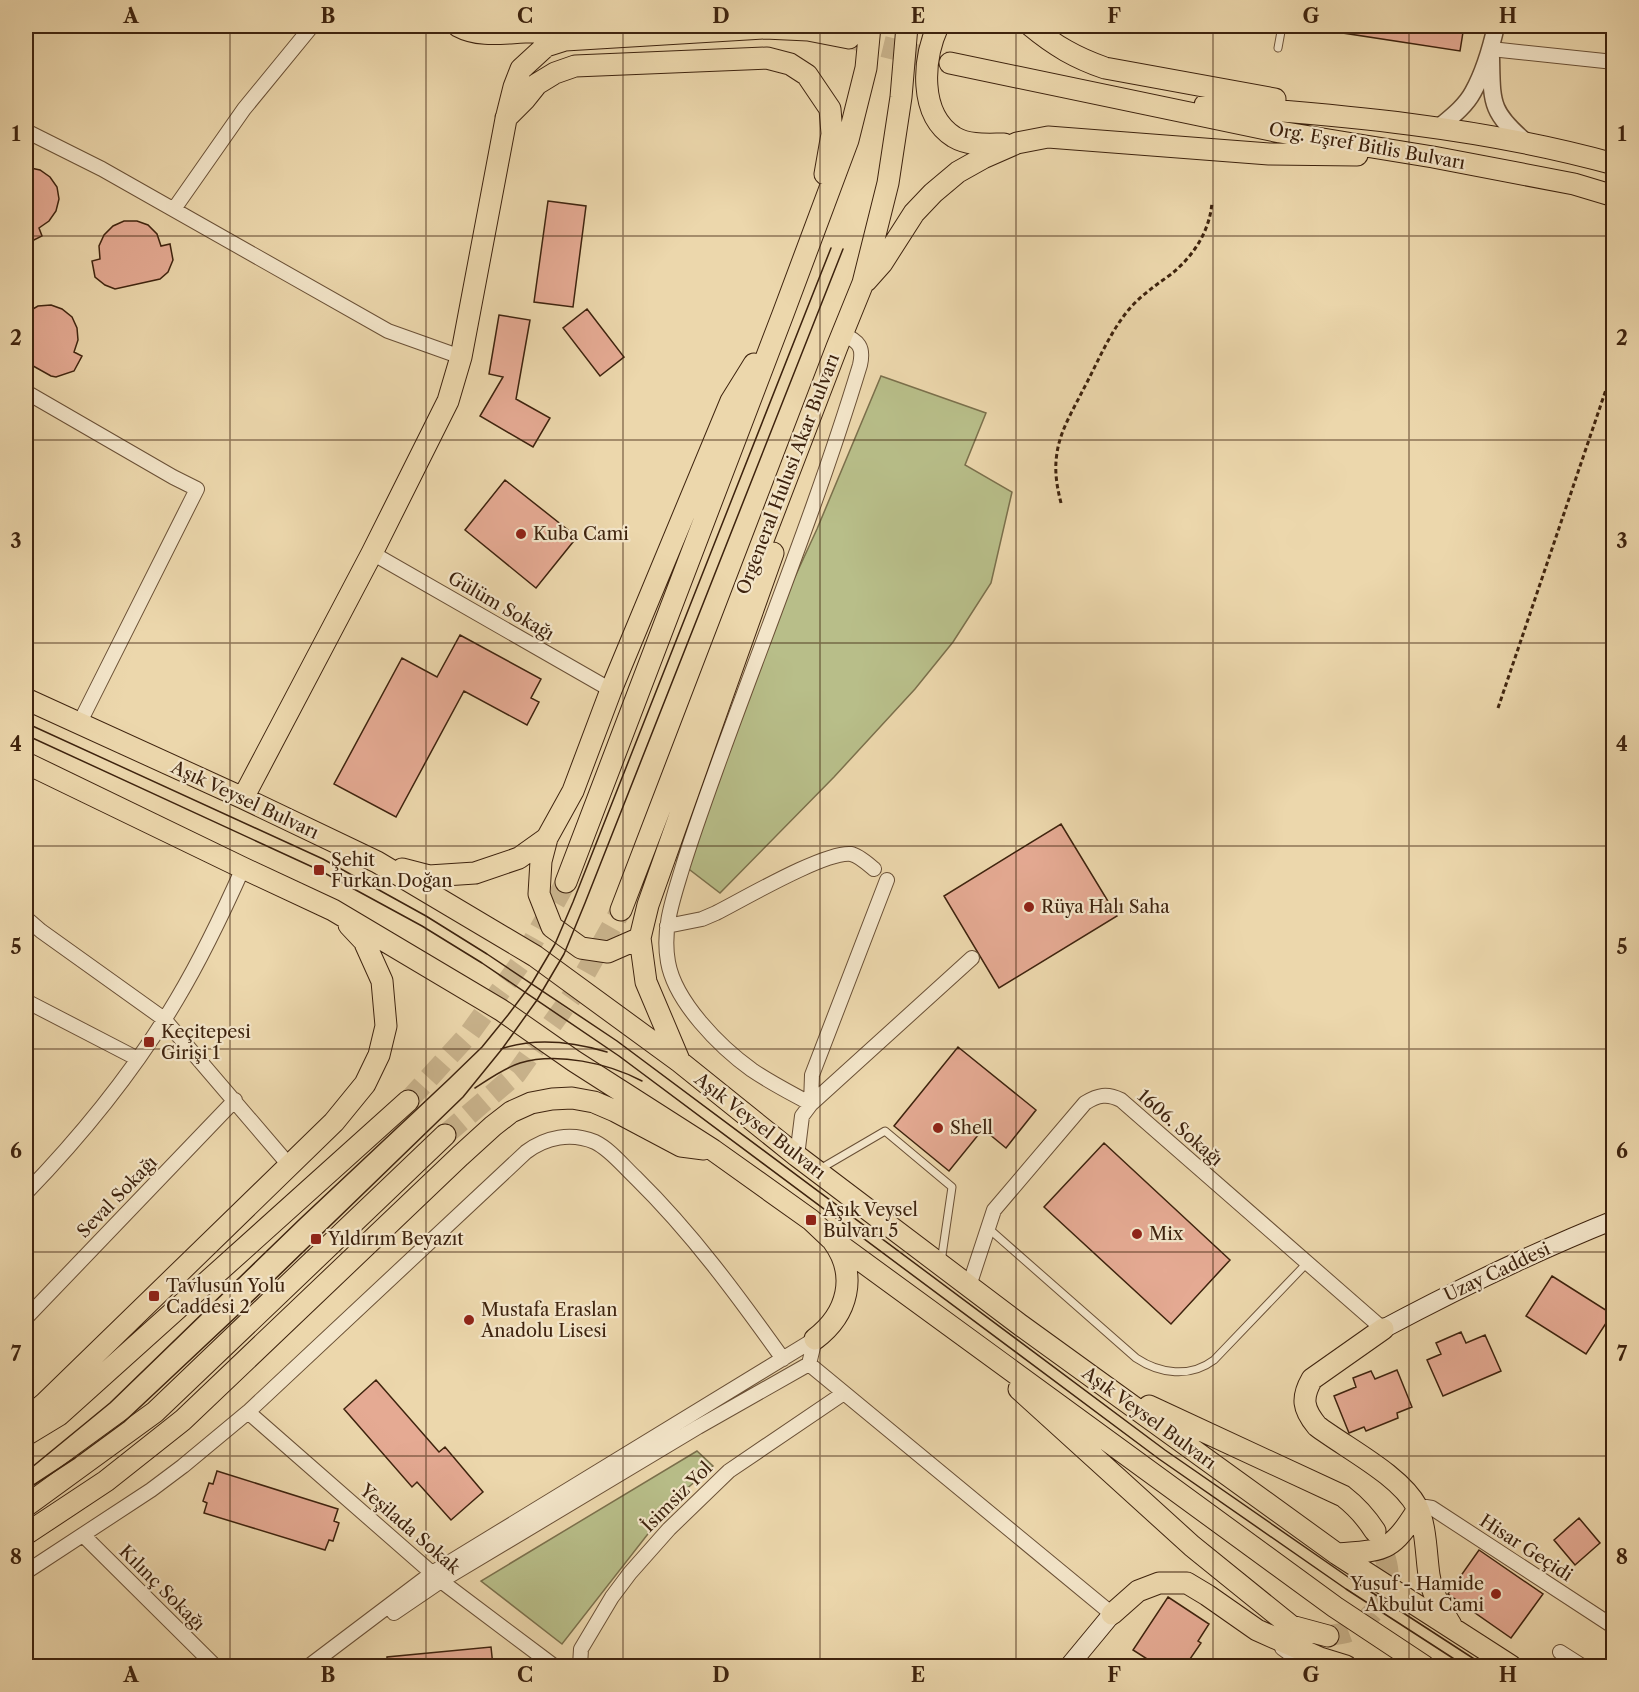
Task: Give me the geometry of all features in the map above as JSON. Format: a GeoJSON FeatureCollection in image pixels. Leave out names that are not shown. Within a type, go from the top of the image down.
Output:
{"type":"FeatureCollection","features":[{"type":"Feature","properties":{"kind":"main road"},"geometry":{"type":"LineString","coordinates":[[458,26],[469,32],[498,34],[544,32],[565,40]]}},
{"type":"Feature","properties":{"kind":"main road"},"geometry":{"type":"LineString","coordinates":[[566,882],[848,140],[866,68],[870,26]]}},
{"type":"Feature","properties":{"kind":"main road","name":"Orgeneral Hulusi Akar Bulvarı"},"geometry":{"type":"LineString","coordinates":[[621,910],[863,283],[895,146],[907,26]]}},
{"type":"Feature","properties":{"kind":"main road"},"geometry":{"type":"LineString","coordinates":[[938,26],[931,41],[927,62],[926,85],[932,108],[940,123],[955,137],[980,145],[1017,143],[1048,136],[1269,154],[1433,157]]}},
{"type":"Feature","properties":{"kind":"main road"},"geometry":{"type":"LineString","coordinates":[[1031,26],[1060,49],[1106,68],[1268,97],[1315,113]]}},
{"type":"Feature","properties":{"kind":"main road"},"geometry":{"type":"LineString","coordinates":[[243,798],[372,553],[448,401],[461,357],[506,119],[521,69],[546,46],[565,40],[765,28],[808,30],[849,38]]}},
{"type":"Feature","properties":{"kind":"main road"},"geometry":{"type":"LineString","coordinates":[[506,119],[537,84],[555,73],[575,66],[767,58],[790,64],[807,75],[830,109],[832,134],[815,227]]}},
{"type":"Feature","properties":{"kind":"main road","name":"Org. Eşref Bitlis Bulvarı"},"geometry":{"type":"LineString","coordinates":[[950,63],[1280,132],[1433,157],[1574,184],[1614,196]]}},
{"type":"Feature","properties":{"kind":"main road","name":"Org. Eşref Bitlis Bulvarı"},"geometry":{"type":"LineString","coordinates":[[1119,99],[1315,113],[1437,129],[1527,143],[1614,164]]}},
{"type":"Feature","properties":{"kind":"main road"},"geometry":{"type":"LineString","coordinates":[[863,283],[882,264],[914,213],[933,193],[957,172],[1017,143]]}},
{"type":"Feature","properties":{"kind":"main road"},"geometry":{"type":"LineString","coordinates":[[640,938],[608,952],[581,948],[552,927],[539,894],[541,861],[547,838],[573,791],[611,690],[731,401],[783,314]]}},
{"type":"Feature","properties":{"kind":"main road"},"geometry":{"type":"LineString","coordinates":[[680,1062],[646,982],[640,938],[648,906],[818,425],[840,340]]}},
{"type":"Feature","properties":{"kind":"main road","name":"Aşık Veysel Bulvarı"},"geometry":{"type":"LineString","coordinates":[[26,699],[243,798],[376,862],[535,956],[680,1062],[797,1156],[1105,1386],[1337,1554],[1511,1666]]}},
{"type":"Feature","properties":{"kind":"main road"},"geometry":{"type":"LineString","coordinates":[[26,763],[333,910],[501,1010],[574,1061],[713,1150],[1335,1607],[1424,1666]]}},
{"type":"Feature","properties":{"kind":"main road"},"geometry":{"type":"LineString","coordinates":[[376,862],[429,876],[475,873],[519,858],[547,838]]}},
{"type":"Feature","properties":{"kind":"main road"},"geometry":{"type":"LineString","coordinates":[[26,1419],[334,1122],[364,1084],[379,1055],[386,1026],[382,981],[364,941],[333,910]]}},
{"type":"Feature","properties":{"kind":"main road"},"geometry":{"type":"LineString","coordinates":[[26,1534],[106,1481],[183,1420],[459,1156],[511,1112],[531,1103],[552,1099],[572,1098],[594,1102],[681,1146],[713,1150]]}},
{"type":"Feature","properties":{"kind":"main road"},"geometry":{"type":"LineString","coordinates":[[26,1435],[59,1415],[408,1101]]}},
{"type":"Feature","properties":{"kind":"main road"},"geometry":{"type":"LineString","coordinates":[[26,1506],[155,1412],[445,1135]]}},
{"type":"Feature","properties":{"kind":"main road","name":"Uzay Caddesi"},"geometry":{"type":"LineString","coordinates":[[1383,1329],[1499,1269],[1614,1220]]}},
{"type":"Feature","properties":{"kind":"main road"},"geometry":{"type":"LineString","coordinates":[[815,1339],[824,1333],[838,1316],[845,1296],[846,1278],[843,1259],[830,1238]]}},
{"type":"Feature","properties":{"kind":"main road"},"geometry":{"type":"LineString","coordinates":[[938,1316],[1192,1546],[1291,1626],[1329,1636]]}},
{"type":"Feature","properties":{"kind":"main road"},"geometry":{"type":"LineString","coordinates":[[1383,1329],[1312,1379],[1304,1399],[1305,1408],[1317,1426],[1400,1486],[1410,1497],[1418,1509],[1422,1524],[1433,1592],[1439,1607],[1452,1627],[1463,1636]]}},
{"type":"Feature","properties":{"kind":"main road"},"geometry":{"type":"LineString","coordinates":[[1105,1386],[1343,1496],[1366,1516],[1375,1531]]}},
{"type":"Feature","properties":{"kind":"main road"},"geometry":{"type":"LineString","coordinates":[[1337,1554],[1371,1551],[1388,1546],[1400,1536],[1418,1509]]}},
{"type":"Feature","properties":{"kind":"main road"},"geometry":{"type":"LineString","coordinates":[[1069,1666],[1112,1614],[1138,1591],[1160,1583],[1187,1583],[1257,1630],[1320,1658],[1346,1666]]}},
{"type":"Feature","properties":{"kind":"street"},"geometry":{"type":"LineString","coordinates":[[174,209],[244,109],[312,26]]}},
{"type":"Feature","properties":{"kind":"street"},"geometry":{"type":"LineString","coordinates":[[1437,129],[1457,113],[1473,93],[1491,49],[1496,26]]}},
{"type":"Feature","properties":{"kind":"street"},"geometry":{"type":"LineString","coordinates":[[1491,49],[1614,62]]}},
{"type":"Feature","properties":{"kind":"street"},"geometry":{"type":"LineString","coordinates":[[1491,49],[1492,96],[1497,112],[1527,143]]}},
{"type":"Feature","properties":{"kind":"street"},"geometry":{"type":"LineString","coordinates":[[26,130],[102,169],[388,331],[461,357]]}},
{"type":"Feature","properties":{"kind":"street"},"geometry":{"type":"LineString","coordinates":[[811,1104],[778,1087],[751,1069],[721,1043],[700,1020],[684,1000],[673,980],[668,962],[665,934],[670,906],[689,844],[795,557],[861,365],[863,354],[854,339],[840,340]]}},
{"type":"Feature","properties":{"kind":"street"},"geometry":{"type":"LineString","coordinates":[[26,392],[197,489],[79,724]]}},
{"type":"Feature","properties":{"kind":"street","name":"Gülüm Sokağı"},"geometry":{"type":"LineString","coordinates":[[372,553],[611,690]]}},
{"type":"Feature","properties":{"kind":"street"},"geometry":{"type":"LineString","coordinates":[[667,926],[702,920],[819,861],[839,855],[853,854],[874,869]]}},
{"type":"Feature","properties":{"kind":"street"},"geometry":{"type":"LineString","coordinates":[[26,1193],[94,1118],[138,1059],[202,954],[243,868]]}},
{"type":"Feature","properties":{"kind":"street"},"geometry":{"type":"LineString","coordinates":[[811,1104],[812,1075],[887,880]]}},
{"type":"Feature","properties":{"kind":"street"},"geometry":{"type":"LineString","coordinates":[[26,918],[164,1019],[289,1165]]}},
{"type":"Feature","properties":{"kind":"street"},"geometry":{"type":"LineString","coordinates":[[797,1156],[802,1116],[811,1104],[972,958]]}},
{"type":"Feature","properties":{"kind":"street"},"geometry":{"type":"LineString","coordinates":[[26,1001],[138,1059]]}},
{"type":"Feature","properties":{"kind":"street","name":"1606. Sokağı"},"geometry":{"type":"LineString","coordinates":[[969,1286],[994,1210],[1085,1103],[1094,1097],[1113,1096],[1121,1100],[1383,1329]]}},
{"type":"Feature","properties":{"kind":"street","name":"Seval Sokağı"},"geometry":{"type":"LineString","coordinates":[[26,1318],[235,1100]]}},
{"type":"Feature","properties":{"kind":"street"},"geometry":{"type":"LineString","coordinates":[[26,1572],[151,1490],[249,1412],[526,1152],[536,1145],[557,1137],[578,1137],[597,1143],[641,1183],[732,1288],[783,1359]]}},
{"type":"Feature","properties":{"kind":"street"},"geometry":{"type":"LineString","coordinates":[[309,1666],[437,1577],[815,1339]]}},
{"type":"Feature","properties":{"kind":"street"},"geometry":{"type":"LineString","coordinates":[[315,1666],[437,1577],[809,1364],[815,1339]]}},
{"type":"Feature","properties":{"kind":"street"},"geometry":{"type":"LineString","coordinates":[[809,1364],[1112,1614]]}},
{"type":"Feature","properties":{"kind":"street","name":"İsimsiz Yol"},"geometry":{"type":"LineString","coordinates":[[580,1666],[581,1649],[612,1597],[669,1529],[729,1471],[844,1393]]}},
{"type":"Feature","properties":{"kind":"street","name":"Yeşilada Sokak"},"geometry":{"type":"LineString","coordinates":[[249,1412],[437,1577],[554,1666]]}},
{"type":"Feature","properties":{"kind":"street","name":"Hisar Geçidi"},"geometry":{"type":"LineString","coordinates":[[1418,1509],[1432,1508],[1614,1626]]}},
{"type":"Feature","properties":{"kind":"street","name":"Kılınç Sokağı"},"geometry":{"type":"LineString","coordinates":[[84,1536],[215,1666]]}},
{"type":"Feature","properties":{"kind":"street"},"geometry":{"type":"LineString","coordinates":[[1257,1630],[1307,1666]]}},
{"type":"Feature","properties":{"kind":"street"},"geometry":{"type":"LineString","coordinates":[[1560,1652],[1582,1666]]}},
{"type":"Feature","properties":{"kind":"lane"},"geometry":{"type":"LineString","coordinates":[[1278,48],[1282,26]]}},
{"type":"Feature","properties":{"kind":"lane"},"geometry":{"type":"LineString","coordinates":[[817,1171],[885,1131],[952,1187],[941,1264]]}},
{"type":"Feature","properties":{"kind":"lane"},"geometry":{"type":"LineString","coordinates":[[988,1228],[1136,1358],[1155,1368],[1175,1372],[1196,1370],[1214,1360],[1306,1263]]}},
{"type":"Feature","properties":{"kind":"path"},"geometry":{"type":"LineString","coordinates":[[1061,503],[1056,478],[1057,452],[1065,426],[1114,328],[1132,305],[1182,265],[1192,254],[1209,222],[1212,202]]}},
{"type":"Feature","properties":{"kind":"path"},"geometry":{"type":"LineString","coordinates":[[1498,708],[1614,366]]}},
{"type":"Feature","properties":{"kind":"green space"},"geometry":{"type":"Polygon","coordinates":[[[881,376],[986,413],[965,465],[1012,492],[991,583],[953,642],[915,689],[834,777],[720,893],[677,860],[711,753],[817,529],[881,376]]]}},
{"type":"Feature","properties":{"kind":"green space"},"geometry":{"type":"Polygon","coordinates":[[[697,1451],[713,1466],[676,1498],[562,1644],[481,1581],[697,1451]]]}},
{"type":"Feature","properties":{"kind":"building"},"geometry":{"type":"Polygon","coordinates":[[[1343,26],[1464,26],[1460,51],[1343,33],[1343,26]]]}},
{"type":"Feature","properties":{"kind":"building"},"geometry":{"type":"Polygon","coordinates":[[[26,167],[40,170],[50,177],[57,187],[59,199],[56,211],[49,221],[39,228],[42,236],[26,244],[26,167]]]}},
{"type":"Feature","properties":{"kind":"building"},"geometry":{"type":"Polygon","coordinates":[[[548,201],[586,206],[573,307],[534,302],[548,201]]]}},
{"type":"Feature","properties":{"kind":"building"},"geometry":{"type":"Polygon","coordinates":[[[124,221],[137,221],[148,225],[157,234],[161,246],[170,244],[173,260],[168,272],[160,279],[115,289],[95,277],[92,261],[100,259],[99,246],[104,235],[113,226],[124,221]]]}},
{"type":"Feature","properties":{"kind":"building"},"geometry":{"type":"Polygon","coordinates":[[[51,305],[62,309],[72,317],[77,328],[78,340],[74,352],[82,356],[74,371],[56,377],[26,362],[26,313],[38,306],[51,305]]]}},
{"type":"Feature","properties":{"kind":"building"},"geometry":{"type":"Polygon","coordinates":[[[587,309],[624,357],[600,376],[563,328],[587,309]]]}},
{"type":"Feature","properties":{"kind":"building"},"geometry":{"type":"Polygon","coordinates":[[[499,315],[530,320],[516,399],[550,418],[533,447],[480,416],[503,377],[489,374],[499,315]]]}},
{"type":"Feature","properties":{"kind":"building","name":"Kuba Cami"},"geometry":{"type":"Polygon","coordinates":[[[505,480],[577,537],[536,588],[465,530],[505,480]]]}},
{"type":"Feature","properties":{"kind":"building"},"geometry":{"type":"Polygon","coordinates":[[[460,635],[541,679],[531,698],[539,702],[527,725],[464,691],[396,817],[334,784],[402,658],[437,677],[460,635]]]}},
{"type":"Feature","properties":{"kind":"building"},"geometry":{"type":"Polygon","coordinates":[[[1061,824],[1117,916],[999,988],[944,896],[1061,824]]]}},
{"type":"Feature","properties":{"kind":"building"},"geometry":{"type":"Polygon","coordinates":[[[958,1047],[1036,1110],[1006,1148],[983,1129],[949,1171],[894,1126],[958,1047]]]}},
{"type":"Feature","properties":{"kind":"building","name":"Mix"},"geometry":{"type":"Polygon","coordinates":[[[1104,1143],[1230,1260],[1171,1324],[1044,1207],[1104,1143]]]}},
{"type":"Feature","properties":{"kind":"building"},"geometry":{"type":"Polygon","coordinates":[[[1552,1276],[1612,1314],[1586,1354],[1526,1316],[1552,1276]]]}},
{"type":"Feature","properties":{"kind":"building"},"geometry":{"type":"Polygon","coordinates":[[[1461,1332],[1466,1343],[1485,1335],[1501,1371],[1443,1396],[1427,1360],[1441,1354],[1436,1343],[1461,1332]]]}},
{"type":"Feature","properties":{"kind":"building"},"geometry":{"type":"Polygon","coordinates":[[[1397,1370],[1412,1407],[1397,1413],[1398,1418],[1366,1431],[1364,1427],[1349,1433],[1334,1396],[1356,1387],[1353,1378],[1371,1371],[1375,1379],[1397,1370]]]}},
{"type":"Feature","properties":{"kind":"building"},"geometry":{"type":"Polygon","coordinates":[[[376,1380],[439,1452],[445,1447],[483,1492],[451,1520],[417,1482],[412,1487],[344,1409],[376,1380]]]}},
{"type":"Feature","properties":{"kind":"building"},"geometry":{"type":"Polygon","coordinates":[[[217,1471],[338,1509],[334,1521],[339,1523],[333,1541],[329,1540],[325,1550],[204,1513],[207,1503],[203,1501],[209,1483],[213,1484],[217,1471]]]}},
{"type":"Feature","properties":{"kind":"building"},"geometry":{"type":"Polygon","coordinates":[[[1579,1518],[1600,1543],[1575,1565],[1554,1540],[1579,1518]]]}},
{"type":"Feature","properties":{"kind":"building","name":"Yusuf - Hamide Akbulut Cami"},"geometry":{"type":"Polygon","coordinates":[[[1479,1550],[1543,1594],[1511,1638],[1448,1594],[1479,1550]]]}},
{"type":"Feature","properties":{"kind":"building"},"geometry":{"type":"Polygon","coordinates":[[[1168,1597],[1209,1624],[1198,1641],[1201,1643],[1188,1662],[1185,1660],[1181,1666],[1158,1666],[1133,1650],[1168,1597]]]}},
{"type":"Feature","properties":{"kind":"building"},"geometry":{"type":"Polygon","coordinates":[[[491,1647],[493,1666],[387,1666],[387,1657],[491,1647]]]}},
{"type":"Feature","properties":{"kind":"tunnel"},"geometry":{"type":"LineString","coordinates":[[853,39],[950,63]]}},
{"type":"Feature","properties":{"kind":"tunnel"},"geometry":{"type":"LineString","coordinates":[[408,1101],[469,1034],[522,961],[566,882]]}},
{"type":"Feature","properties":{"kind":"tunnel"},"geometry":{"type":"LineString","coordinates":[[445,1135],[516,1074],[573,995],[621,910]]}},
{"type":"Feature","properties":{"kind":"tunnel"},"geometry":{"type":"LineString","coordinates":[[1328,1636],[1352,1630],[1366,1620],[1378,1606],[1386,1590],[1388,1572],[1385,1556],[1375,1531]]}},
{"type":"Feature","properties":{"kind":"tram line"},"geometry":{"type":"LineString","coordinates":[[26,1472],[110,1403],[449,1079],[482,1047],[532,983],[555,944],[573,902],[831,248]]}},
{"type":"Feature","properties":{"kind":"tram line"},"geometry":{"type":"LineString","coordinates":[[26,1490],[124,1422],[238,1315],[463,1097],[502,1049],[537,1000],[564,954],[585,903],[843,249]]}},
{"type":"Feature","properties":{"kind":"tram line"},"geometry":{"type":"LineString","coordinates":[[26,723],[323,859],[426,916],[487,954],[617,1041],[1165,1450],[1351,1579],[1485,1666]]}},
{"type":"Feature","properties":{"kind":"tram line"},"geometry":{"type":"LineString","coordinates":[[26,735],[319,870],[422,926],[482,963],[619,1056],[1159,1459],[1346,1589],[1465,1666]]}},
{"type":"Feature","properties":{"kind":"tram line"},"geometry":{"type":"LineString","coordinates":[[501,1049],[528,1043],[554,1042],[607,1052]]}},
{"type":"Feature","properties":{"kind":"tram line"},"geometry":{"type":"LineString","coordinates":[[475,1088],[514,1065],[550,1059],[598,1064],[642,1081]]}},
{"type":"Feature","properties":{"kind":"place","name":"Kuba Cami"},"geometry":{"type":"Point","coordinates":[521,534]}},
{"type":"Feature","properties":{"kind":"place","name":"Şehit Furkan Doğan"},"geometry":{"type":"Point","coordinates":[319,870]}},
{"type":"Feature","properties":{"kind":"place","name":"Rüya Halı Saha"},"geometry":{"type":"Point","coordinates":[1029,907]}},
{"type":"Feature","properties":{"kind":"place","name":"Keçitepesi Girişi 1"},"geometry":{"type":"Point","coordinates":[149,1042]}},
{"type":"Feature","properties":{"kind":"place","name":"Shell"},"geometry":{"type":"Point","coordinates":[938,1128]}},
{"type":"Feature","properties":{"kind":"place","name":"Aşık Veysel Bulvarı 5"},"geometry":{"type":"Point","coordinates":[811,1220]}},
{"type":"Feature","properties":{"kind":"place","name":"Mix"},"geometry":{"type":"Point","coordinates":[1137,1234]}},
{"type":"Feature","properties":{"kind":"place","name":"Yıldırım Beyazıt"},"geometry":{"type":"Point","coordinates":[316,1239]}},
{"type":"Feature","properties":{"kind":"place","name":"Tavlusun Yolu Caddesi 2"},"geometry":{"type":"Point","coordinates":[154,1296]}},
{"type":"Feature","properties":{"kind":"place","name":"Mustafa Eraslan Anadolu Lisesi"},"geometry":{"type":"Point","coordinates":[469,1320]}},
{"type":"Feature","properties":{"kind":"place","name":"Yusuf - Hamide Akbulut Cami"},"geometry":{"type":"Point","coordinates":[1496,1594]}}]}
